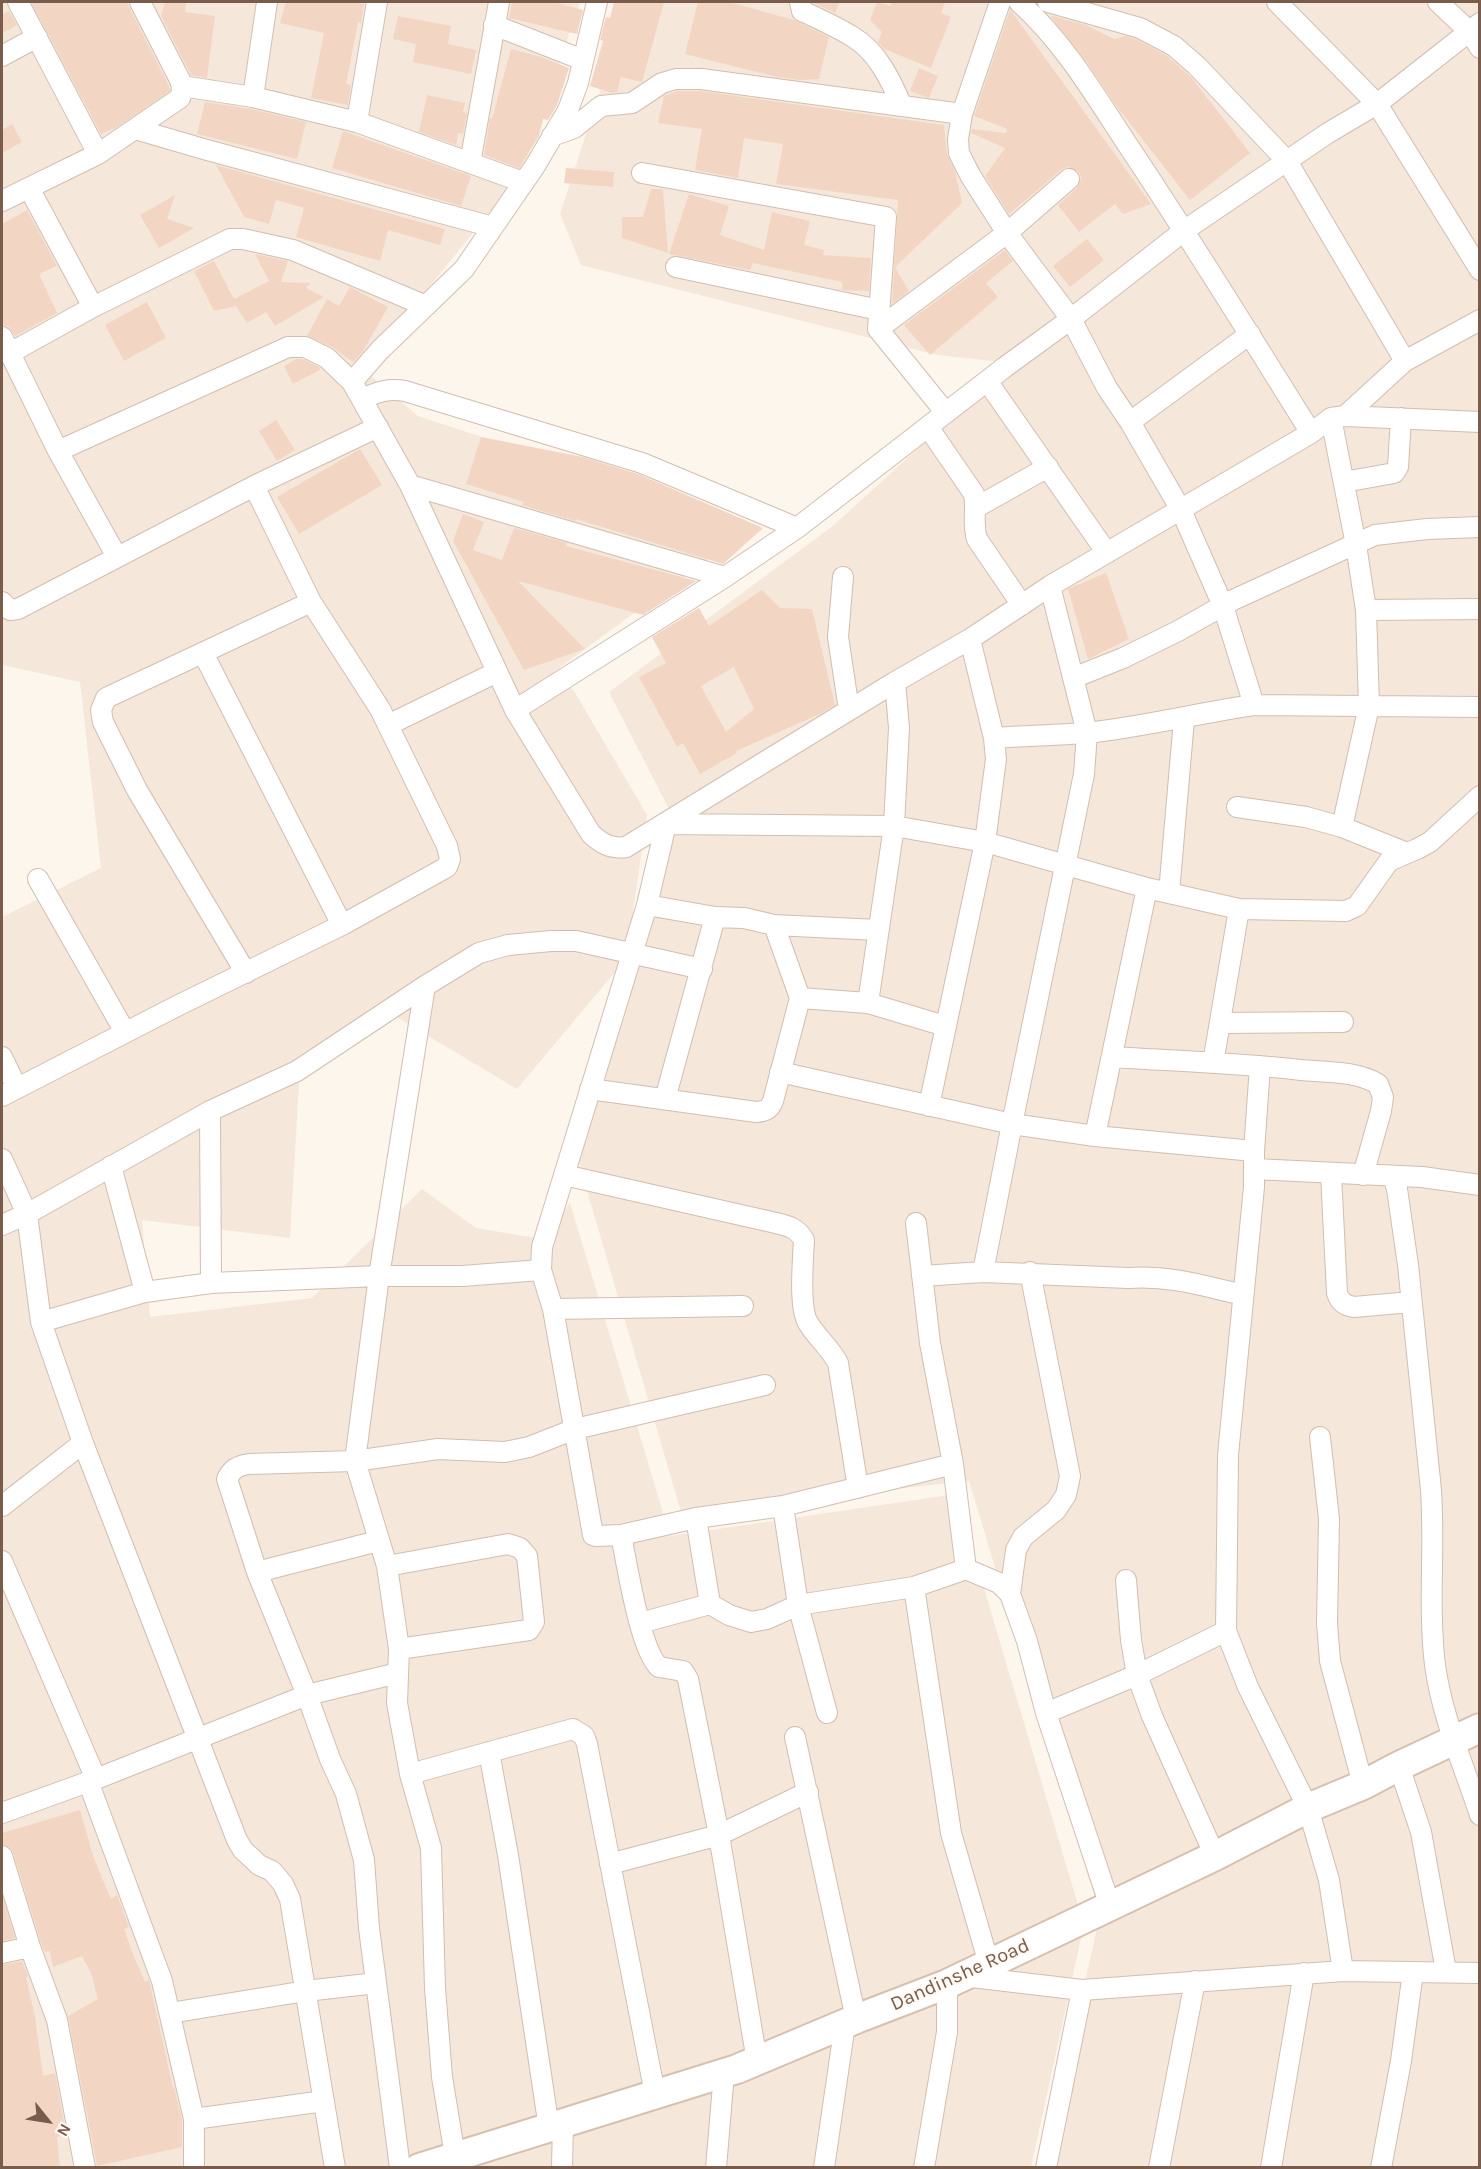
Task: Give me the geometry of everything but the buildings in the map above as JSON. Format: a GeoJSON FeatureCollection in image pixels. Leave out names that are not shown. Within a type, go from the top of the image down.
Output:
{"type":"FeatureCollection","features":[{"type":"Feature","properties":{"kind":"street"},"geometry":{"type":"LineString","coordinates":[[18,2],[99,154]]}},
{"type":"Feature","properties":{"kind":"street"},"geometry":{"type":"LineString","coordinates":[[2,201],[99,154],[180,98],[182,87],[140,2]]}},
{"type":"Feature","properties":{"kind":"street"},"geometry":{"type":"LineString","coordinates":[[253,97],[267,2]]}},
{"type":"Feature","properties":{"kind":"street"},"geometry":{"type":"LineString","coordinates":[[357,123],[376,2]]}},
{"type":"Feature","properties":{"kind":"street"},"geometry":{"type":"LineString","coordinates":[[470,163],[499,2]]}},
{"type":"Feature","properties":{"kind":"street"},"geometry":{"type":"LineString","coordinates":[[357,390],[380,350],[464,269],[524,182],[568,110],[578,83],[597,2]]}},
{"type":"Feature","properties":{"kind":"street"},"geometry":{"type":"LineString","coordinates":[[800,2],[802,11],[855,38],[878,62],[891,82],[902,106]]}},
{"type":"Feature","properties":{"kind":"street"},"geometry":{"type":"LineString","coordinates":[[1000,2],[962,114],[958,139],[959,153],[970,175],[1007,233],[1071,320],[1107,388],[1130,422],[1181,510],[1223,606],[1254,705]]}},
{"type":"Feature","properties":{"kind":"street"},"geometry":{"type":"LineString","coordinates":[[1019,2],[1034,15],[1083,78],[1185,230],[1311,432]]}},
{"type":"Feature","properties":{"kind":"street"},"geometry":{"type":"LineString","coordinates":[[1048,2],[1140,28],[1174,46],[1197,66],[1287,161],[1405,361]]}},
{"type":"Feature","properties":{"kind":"street"},"geometry":{"type":"LineString","coordinates":[[1277,2],[1377,104],[1479,270]]}},
{"type":"Feature","properties":{"kind":"street"},"geometry":{"type":"LineString","coordinates":[[515,710],[725,577],[797,528],[987,381],[1071,320],[1185,230],[1328,133],[1377,104],[1476,34],[1438,2]]}},
{"type":"Feature","properties":{"kind":"street"},"geometry":{"type":"LineString","coordinates":[[494,25],[583,60]]}},
{"type":"Feature","properties":{"kind":"street"},"geometry":{"type":"LineString","coordinates":[[2,56],[37,37]]}},
{"type":"Feature","properties":{"kind":"street"},"geometry":{"type":"LineString","coordinates":[[552,136],[574,128],[601,106],[632,103],[662,83],[676,79],[701,79],[962,114]]}},
{"type":"Feature","properties":{"kind":"street"},"geometry":{"type":"LineString","coordinates":[[182,87],[253,97],[357,123],[524,182]]}},
{"type":"Feature","properties":{"kind":"street"},"geometry":{"type":"LineString","coordinates":[[135,129],[494,227]]}},
{"type":"Feature","properties":{"kind":"street"},"geometry":{"type":"LineString","coordinates":[[642,173],[886,217],[878,320]]}},
{"type":"Feature","properties":{"kind":"street"},"geometry":{"type":"LineString","coordinates":[[878,320],[1007,233],[1069,179]]}},
{"type":"Feature","properties":{"kind":"street"},"geometry":{"type":"LineString","coordinates":[[29,188],[93,307]]}},
{"type":"Feature","properties":{"kind":"street"},"geometry":{"type":"LineString","coordinates":[[117,557],[58,451],[6,345],[93,307],[230,240],[243,239],[293,250],[426,306]]}},
{"type":"Feature","properties":{"kind":"street"},"geometry":{"type":"LineString","coordinates":[[676,267],[878,320],[946,413]]}},
{"type":"Feature","properties":{"kind":"street"},"geometry":{"type":"LineString","coordinates":[[58,451],[288,347],[305,347],[327,358],[357,390],[410,485],[515,710],[591,834],[602,844],[616,848],[626,847],[666,824],[895,682],[970,639],[1050,586],[1338,417],[1405,361],[1479,320]]}},
{"type":"Feature","properties":{"kind":"street"},"geometry":{"type":"LineString","coordinates":[[1130,422],[1250,334]]}},
{"type":"Feature","properties":{"kind":"street"},"geometry":{"type":"LineString","coordinates":[[987,381],[1107,553]]}},
{"type":"Feature","properties":{"kind":"street"},"geometry":{"type":"LineString","coordinates":[[357,390],[375,393],[393,389],[405,391],[563,438],[642,463],[797,528]]}},
{"type":"Feature","properties":{"kind":"street"},"geometry":{"type":"LineString","coordinates":[[1338,417],[1479,422]]}},
{"type":"Feature","properties":{"kind":"street"},"geometry":{"type":"LineString","coordinates":[[1338,417],[1344,482],[1366,610],[1368,706],[1342,827]]}},
{"type":"Feature","properties":{"kind":"street"},"geometry":{"type":"LineString","coordinates":[[1344,482],[1394,473],[1398,467],[1401,418]]}},
{"type":"Feature","properties":{"kind":"street"},"geometry":{"type":"LineString","coordinates":[[2,602],[10,610],[18,609],[254,486],[378,427]]}},
{"type":"Feature","properties":{"kind":"street"},"geometry":{"type":"LineString","coordinates":[[928,428],[974,494],[976,507],[973,527],[977,539],[1022,605]]}},
{"type":"Feature","properties":{"kind":"street"},"geometry":{"type":"LineString","coordinates":[[976,507],[1048,467]]}},
{"type":"Feature","properties":{"kind":"street"},"geometry":{"type":"LineString","coordinates":[[410,485],[725,577]]}},
{"type":"Feature","properties":{"kind":"street"},"geometry":{"type":"LineString","coordinates":[[2,1058],[9,1092],[342,925],[447,867],[450,859],[447,846],[380,709],[312,602],[254,486]]}},
{"type":"Feature","properties":{"kind":"street"},"geometry":{"type":"LineString","coordinates":[[1073,678],[1124,658],[1223,606],[1375,535],[1479,526]]}},
{"type":"Feature","properties":{"kind":"street"},"geometry":{"type":"LineString","coordinates":[[843,577],[838,637],[849,710]]}},
{"type":"Feature","properties":{"kind":"street"},"geometry":{"type":"LineString","coordinates":[[983,1272],[1084,774],[1087,733],[1050,586]]}},
{"type":"Feature","properties":{"kind":"street"},"geometry":{"type":"LineString","coordinates":[[246,973],[137,790],[103,722],[100,710],[106,698],[312,602]]}},
{"type":"Feature","properties":{"kind":"street"},"geometry":{"type":"LineString","coordinates":[[1366,610],[1479,609]]}},
{"type":"Feature","properties":{"kind":"street"},"geometry":{"type":"LineString","coordinates":[[929,1106],[985,842],[996,759],[994,738],[970,639]]}},
{"type":"Feature","properties":{"kind":"street"},"geometry":{"type":"LineString","coordinates":[[203,653],[342,925]]}},
{"type":"Feature","properties":{"kind":"street"},"geometry":{"type":"LineString","coordinates":[[388,725],[497,672]]}},
{"type":"Feature","properties":{"kind":"street"},"geometry":{"type":"LineString","coordinates":[[868,1003],[894,826],[899,728],[895,682]]}},
{"type":"Feature","properties":{"kind":"street"},"geometry":{"type":"LineString","coordinates":[[994,738],[1087,733],[1184,719],[1254,705],[1479,707]]}},
{"type":"Feature","properties":{"kind":"street"},"geometry":{"type":"LineString","coordinates":[[1169,893],[1184,719]]}},
{"type":"Feature","properties":{"kind":"street"},"geometry":{"type":"LineString","coordinates":[[666,824],[894,826],[985,842],[1147,888],[1239,909],[1346,911],[1358,906],[1389,861],[1430,842],[1479,796]]}},
{"type":"Feature","properties":{"kind":"street"},"geometry":{"type":"LineString","coordinates":[[1237,807],[1306,817],[1342,827],[1407,853]]}},
{"type":"Feature","properties":{"kind":"street"},"geometry":{"type":"LineString","coordinates":[[666,824],[647,904],[542,1247],[541,1270],[553,1309],[593,1535],[621,1535],[696,1518],[783,1506],[952,1464]]}},
{"type":"Feature","properties":{"kind":"street"},"geometry":{"type":"LineString","coordinates":[[38,879],[125,1032]]}},
{"type":"Feature","properties":{"kind":"street"},"geometry":{"type":"LineString","coordinates":[[1095,1136],[1147,888]]}},
{"type":"Feature","properties":{"kind":"street"},"geometry":{"type":"LineString","coordinates":[[647,904],[715,917],[744,918],[774,925],[878,930]]}},
{"type":"Feature","properties":{"kind":"street"},"geometry":{"type":"LineString","coordinates":[[1213,1063],[1239,909]]}},
{"type":"Feature","properties":{"kind":"street"},"geometry":{"type":"LineString","coordinates":[[665,1100],[715,917]]}},
{"type":"Feature","properties":{"kind":"street"},"geometry":{"type":"LineString","coordinates":[[590,1089],[756,1112],[765,1111],[774,1101],[800,998],[774,925]]}},
{"type":"Feature","properties":{"kind":"street"},"geometry":{"type":"LineString","coordinates":[[2,1226],[210,1112],[297,1071],[424,986],[479,953],[508,945],[576,941],[702,969]]}},
{"type":"Feature","properties":{"kind":"street"},"geometry":{"type":"LineString","coordinates":[[424,986],[379,1276],[355,1461],[387,1566],[399,1649],[397,1703],[410,1774],[431,1848],[435,1988],[442,2077],[455,2162]]}},
{"type":"Feature","properties":{"kind":"street"},"geometry":{"type":"LineString","coordinates":[[800,998],[868,1003],[945,1026]]}},
{"type":"Feature","properties":{"kind":"street"},"geometry":{"type":"LineString","coordinates":[[1220,1023],[1343,1022]]}},
{"type":"Feature","properties":{"kind":"street"},"geometry":{"type":"LineString","coordinates":[[1112,1057],[1260,1066],[1351,1074],[1369,1078],[1378,1084],[1383,1096],[1363,1175]]}},
{"type":"Feature","properties":{"kind":"street"},"geometry":{"type":"LineString","coordinates":[[1260,1066],[1228,1455],[1226,1631],[1248,1687],[1308,1808],[1329,1880],[1343,1971]]}},
{"type":"Feature","properties":{"kind":"street"},"geometry":{"type":"LineString","coordinates":[[780,1072],[1012,1124],[1254,1160],[1331,1174],[1422,1177],[1479,1185]]}},
{"type":"Feature","properties":{"kind":"street"},"geometry":{"type":"LineString","coordinates":[[210,1112],[211,1283]]}},
{"type":"Feature","properties":{"kind":"street"},"geometry":{"type":"LineString","coordinates":[[2,1159],[27,1214],[41,1322],[83,1443],[237,1840],[243,1850],[258,1865],[272,1871],[283,1884],[290,1899],[335,2168]]}},
{"type":"Feature","properties":{"kind":"street"},"geometry":{"type":"LineString","coordinates":[[111,1166],[145,1292]]}},
{"type":"Feature","properties":{"kind":"street"},"geometry":{"type":"LineString","coordinates":[[1331,1174],[1337,1293],[1340,1300],[1354,1307],[1411,1302]]}},
{"type":"Feature","properties":{"kind":"street"},"geometry":{"type":"LineString","coordinates":[[564,1175],[793,1227],[799,1232],[804,1240],[803,1310],[808,1323],[831,1349],[838,1364],[858,1488]]}},
{"type":"Feature","properties":{"kind":"street"},"geometry":{"type":"LineString","coordinates":[[1393,1176],[1397,1190],[1411,1302],[1432,1510],[1430,1599],[1435,1667],[1453,1741],[1479,1815]]}},
{"type":"Feature","properties":{"kind":"street"},"geometry":{"type":"LineString","coordinates":[[916,1223],[930,1343],[952,1464],[966,1569]]}},
{"type":"Feature","properties":{"kind":"street"},"geometry":{"type":"LineString","coordinates":[[41,1322],[145,1292],[211,1283],[379,1276],[462,1276],[541,1270]]}},
{"type":"Feature","properties":{"kind":"street"},"geometry":{"type":"LineString","coordinates":[[922,1276],[1030,1272],[1128,1278],[1152,1276],[1242,1295]]}},
{"type":"Feature","properties":{"kind":"street"},"geometry":{"type":"LineString","coordinates":[[1010,1594],[1016,1550],[1023,1537],[1056,1510],[1066,1495],[1070,1476],[1030,1272]]}},
{"type":"Feature","properties":{"kind":"street"},"geometry":{"type":"LineString","coordinates":[[553,1309],[743,1306]]}},
{"type":"Feature","properties":{"kind":"street"},"geometry":{"type":"LineString","coordinates":[[400,2168],[376,1983],[364,1860],[346,1794],[330,1759],[307,1695],[257,1572],[227,1479],[231,1471],[238,1466],[249,1464],[355,1461],[438,1449],[505,1452],[529,1447],[575,1429],[765,1385]]}},
{"type":"Feature","properties":{"kind":"street"},"geometry":{"type":"LineString","coordinates":[[1320,1437],[1329,1519],[1327,1623],[1330,1661],[1363,1785]]}},
{"type":"Feature","properties":{"kind":"street"},"geometry":{"type":"LineString","coordinates":[[2,1506],[83,1443]]}},
{"type":"Feature","properties":{"kind":"street"},"geometry":{"type":"LineString","coordinates":[[783,1506],[798,1605],[827,1713]]}},
{"type":"Feature","properties":{"kind":"street"},"geometry":{"type":"LineString","coordinates":[[696,1518],[710,1604]]}},
{"type":"Feature","properties":{"kind":"street"},"geometry":{"type":"LineString","coordinates":[[621,1535],[640,1623],[654,1663],[659,1667],[683,1671],[688,1679],[719,1835],[757,2061]]}},
{"type":"Feature","properties":{"kind":"street"},"geometry":{"type":"LineString","coordinates":[[257,1572],[378,1541]]}},
{"type":"Feature","properties":{"kind":"street"},"geometry":{"type":"LineString","coordinates":[[387,1566],[508,1544],[520,1548],[527,1556],[534,1622],[529,1630],[399,1649]]}},
{"type":"Feature","properties":{"kind":"street"},"geometry":{"type":"LineString","coordinates":[[2,1561],[92,1780],[162,1981],[194,2119],[194,2168]]}},
{"type":"Feature","properties":{"kind":"street"},"geometry":{"type":"LineString","coordinates":[[640,1623],[710,1604],[729,1615],[751,1622],[767,1619],[798,1605],[914,1587],[966,1569],[999,1583],[1010,1594],[1027,1641],[1046,1713],[1110,1906]]}},
{"type":"Feature","properties":{"kind":"street"},"geometry":{"type":"LineString","coordinates":[[1126,1580],[1131,1640],[1137,1675],[1152,1716],[1215,1856]]}},
{"type":"Feature","properties":{"kind":"street"},"geometry":{"type":"LineString","coordinates":[[914,1587],[951,1833],[989,1964]]}},
{"type":"Feature","properties":{"kind":"street"},"geometry":{"type":"LineString","coordinates":[[1046,1713],[1137,1675],[1226,1631]]}},
{"type":"Feature","properties":{"kind":"street"},"geometry":{"type":"LineString","coordinates":[[2,1813],[307,1695],[398,1673]]}},
{"type":"Feature","properties":{"kind":"street","name":"Dandinshe Road"},"geometry":{"type":"LineString","coordinates":[[419,2168],[455,2162],[556,2125],[724,2073],[955,1980],[1215,1856],[1308,1808],[1363,1785],[1479,1728]]}},
{"type":"Feature","properties":{"kind":"street"},"geometry":{"type":"LineString","coordinates":[[410,1774],[573,1729],[579,1732],[587,1744],[655,2094]]}},
{"type":"Feature","properties":{"kind":"street"},"geometry":{"type":"LineString","coordinates":[[795,1737],[808,1792],[850,2022],[824,2168]]}},
{"type":"Feature","properties":{"kind":"street"},"geometry":{"type":"LineString","coordinates":[[489,1752],[562,2168]]}},
{"type":"Feature","properties":{"kind":"street"},"geometry":{"type":"LineString","coordinates":[[1399,1766],[1421,1832],[1446,1971]]}},
{"type":"Feature","properties":{"kind":"street"},"geometry":{"type":"LineString","coordinates":[[610,1864],[719,1835],[808,1792]]}},
{"type":"Feature","properties":{"kind":"street"},"geometry":{"type":"LineString","coordinates":[[2,1856],[30,1947],[57,2020],[85,2168]]}},
{"type":"Feature","properties":{"kind":"street"},"geometry":{"type":"LineString","coordinates":[[2,1953],[30,1947]]}},
{"type":"Feature","properties":{"kind":"street"},"geometry":{"type":"LineString","coordinates":[[924,2168],[955,1980],[1082,1990],[1343,1971],[1479,1972]]}},
{"type":"Feature","properties":{"kind":"street"},"geometry":{"type":"LineString","coordinates":[[1382,2168],[1401,2061],[1413,1972]]}},
{"type":"Feature","properties":{"kind":"street"},"geometry":{"type":"LineString","coordinates":[[1271,2168],[1304,1973]]}},
{"type":"Feature","properties":{"kind":"street"},"geometry":{"type":"LineString","coordinates":[[1159,2168],[1195,1981]]}},
{"type":"Feature","properties":{"kind":"street"},"geometry":{"type":"LineString","coordinates":[[170,2013],[306,1991],[376,1983]]}},
{"type":"Feature","properties":{"kind":"street"},"geometry":{"type":"LineString","coordinates":[[1046,2168],[1082,1990]]}},
{"type":"Feature","properties":{"kind":"street"},"geometry":{"type":"LineString","coordinates":[[716,2168],[724,2073]]}},
{"type":"Feature","properties":{"kind":"street"},"geometry":{"type":"LineString","coordinates":[[194,2119],[324,2101]]}},
{"type":"Feature","properties":{"kind":"shaded area"},"geometry":{"type":"Polygon","coordinates":[[[2,2],[580,2],[523,171],[363,369],[418,416],[753,526],[555,671],[574,691],[647,815],[626,959],[517,1089],[388,1012],[300,1066],[290,1238],[142,1220],[150,1317],[312,1298],[422,1189],[476,1228],[542,1239],[570,1203],[670,1536],[956,1494],[1084,1925],[1031,2167],[2,2167],[2,917],[101,868],[80,682],[2,665],[2,2]]]}},
{"type":"Feature","properties":{"kind":"shaded area"},"geometry":{"type":"Polygon","coordinates":[[[629,2],[1479,2],[1479,2167],[1043,2167],[1100,1915],[969,1481],[681,1512],[573,1143],[674,819],[609,692],[834,525],[1011,363],[937,355],[581,265],[560,214],[629,2]]]}}]}
